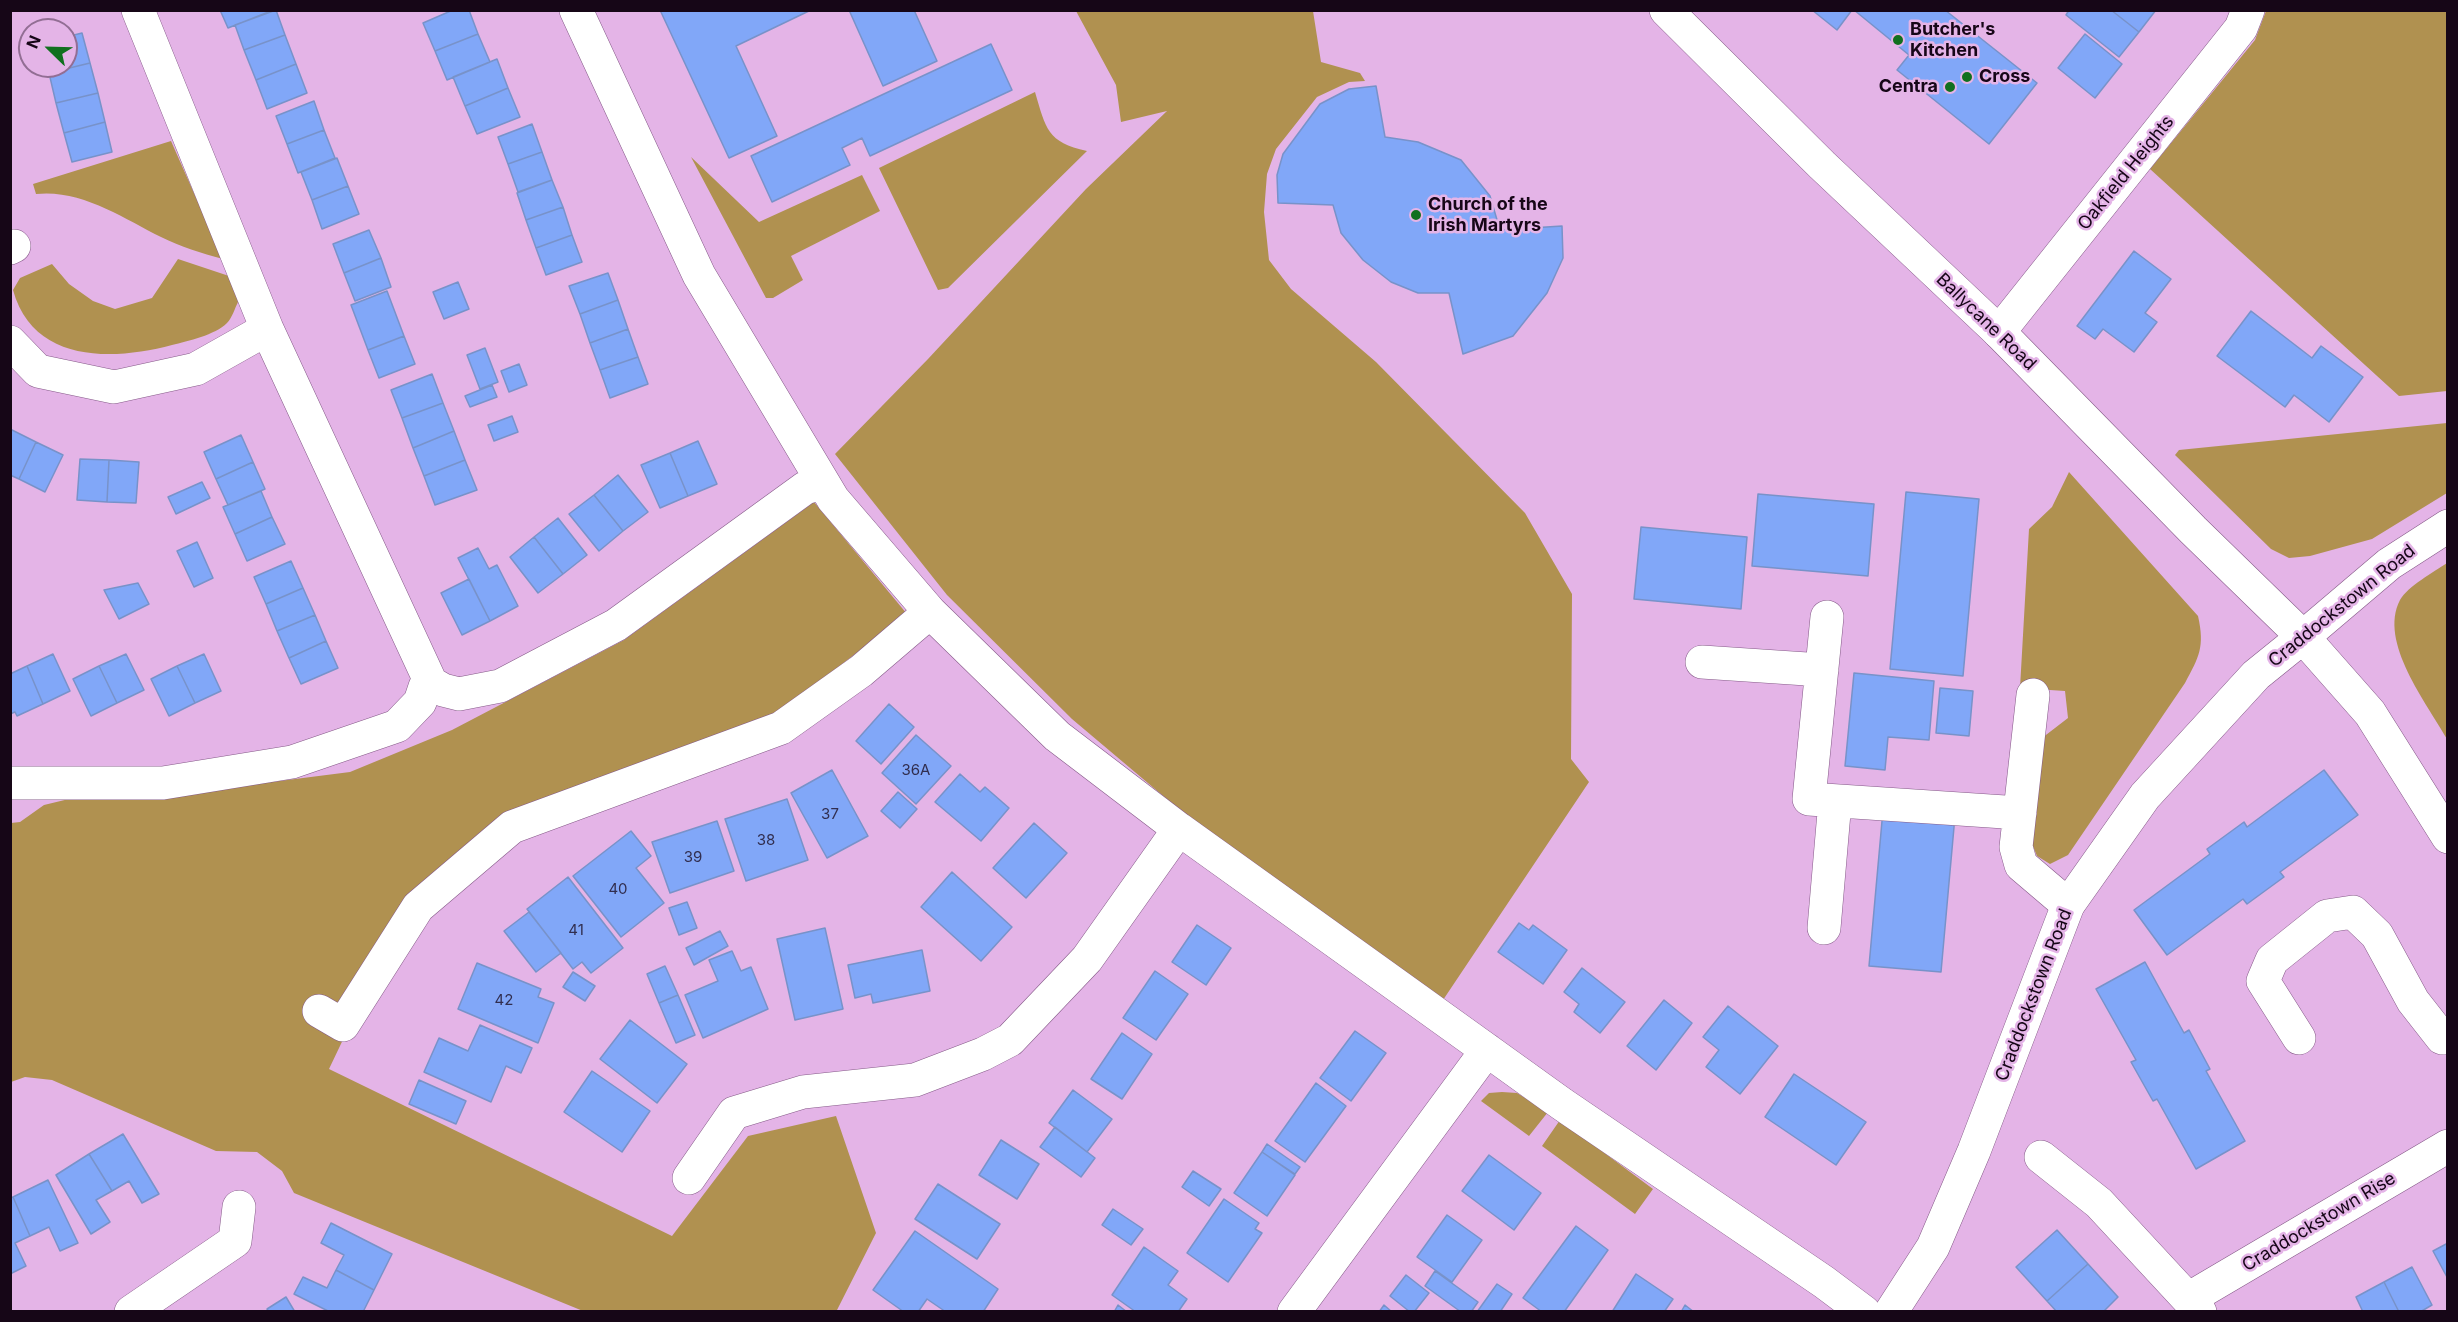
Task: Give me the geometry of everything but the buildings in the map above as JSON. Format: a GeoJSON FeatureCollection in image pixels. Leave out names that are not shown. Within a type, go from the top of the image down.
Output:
{"type":"FeatureCollection","features":[{"type":"Feature","properties":{"kind":"street"},"geometry":{"type":"LineString","coordinates":[[138,10],[267,329],[431,683],[443,690],[459,694],[500,686],[616,625],[805,488],[822,483]]}},
{"type":"Feature","properties":{"kind":"street"},"geometry":{"type":"LineString","coordinates":[[576,10],[699,275],[822,483],[833,499],[930,612],[1057,736],[1179,829],[1486,1050],[1864,1311]]}},
{"type":"Feature","properties":{"kind":"street","name":"Ballycane Road"},"geometry":{"type":"LineString","coordinates":[[1666,10],[1822,165],[1999,332],[2185,522],[2303,637],[2370,713],[2448,837]]}},
{"type":"Feature","properties":{"kind":"street","name":"Oakfield Heights"},"geometry":{"type":"LineString","coordinates":[[1999,332],[2241,28],[2248,10]]}},
{"type":"Feature","properties":{"kind":"street"},"geometry":{"type":"LineString","coordinates":[[10,342],[38,371],[114,387],[196,369],[267,329]]}},
{"type":"Feature","properties":{"kind":"street","name":"Craddockstown Road"},"geometry":{"type":"LineString","coordinates":[[1891,1311],[1934,1247],[1974,1151],[2068,905],[2145,796],[2256,675],[2389,564],[2448,526]]}},
{"type":"Feature","properties":{"kind":"street"},"geometry":{"type":"LineString","coordinates":[[319,1011],[343,1025],[418,907],[512,827],[781,728],[861,671],[930,612]]}},
{"type":"Feature","properties":{"kind":"street"},"geometry":{"type":"LineString","coordinates":[[1827,617],[1809,799],[2020,813]]}},
{"type":"Feature","properties":{"kind":"street"},"geometry":{"type":"LineString","coordinates":[[1702,662],[1822,670]]}},
{"type":"Feature","properties":{"kind":"street"},"geometry":{"type":"LineString","coordinates":[[10,783],[163,783],[291,762],[397,726],[420,702],[425,687],[431,683]]}},
{"type":"Feature","properties":{"kind":"street"},"geometry":{"type":"LineString","coordinates":[[2033,695],[2016,847],[2021,865],[2068,905]]}},
{"type":"Feature","properties":{"kind":"street"},"geometry":{"type":"LineString","coordinates":[[1824,928],[1835,801]]}},
{"type":"Feature","properties":{"kind":"street"},"geometry":{"type":"LineString","coordinates":[[689,1178],[734,1113],[803,1092],[915,1080],[983,1054],[1010,1040],[1087,959],[1179,829]]}},
{"type":"Feature","properties":{"kind":"street"},"geometry":{"type":"LineString","coordinates":[[2299,1038],[2263,981],[2272,960],[2327,916],[2353,912],[2377,935],[2413,1001],[2446,1041]]}},
{"type":"Feature","properties":{"kind":"street"},"geometry":{"type":"LineString","coordinates":[[1294,1311],[1486,1050]]}},
{"type":"Feature","properties":{"kind":"street","name":"Craddockstown Rise"},"geometry":{"type":"LineString","coordinates":[[2041,1157],[2099,1203],[2195,1305],[2448,1146]]}},
{"type":"Feature","properties":{"kind":"street"},"geometry":{"type":"LineString","coordinates":[[131,1311],[235,1241],[239,1207]]}},
{"type":"Feature","properties":{"kind":"shaded area"},"geometry":{"type":"Polygon","coordinates":[[[1076,11],[1313,11],[1321,62],[1360,73],[1365,81],[1349,82],[1317,97],[1276,149],[1267,174],[1264,212],[1269,260],[1291,289],[1376,362],[1525,513],[1572,594],[1571,759],[1589,782],[1441,1003],[1187,816],[1072,719],[947,595],[835,454],[928,359],[1086,189],[1167,111],[1121,122],[1116,85],[1076,11]]]}},
{"type":"Feature","properties":{"kind":"shaded area"},"geometry":{"type":"Polygon","coordinates":[[[2266,11],[2447,11],[2447,391],[2399,396],[2150,169],[2255,40],[2266,11]]]}},
{"type":"Feature","properties":{"kind":"shaded area"},"geometry":{"type":"Polygon","coordinates":[[[1035,92],[1042,116],[1050,132],[1064,143],[1087,151],[948,288],[938,290],[879,168],[1035,92]]]}},
{"type":"Feature","properties":{"kind":"shaded area"},"geometry":{"type":"Polygon","coordinates":[[[171,141],[223,259],[176,244],[85,200],[53,194],[36,194],[33,184],[171,141]]]}},
{"type":"Feature","properties":{"kind":"shaded area"},"geometry":{"type":"Polygon","coordinates":[[[691,157],[759,222],[862,175],[880,211],[791,256],[803,280],[773,298],[766,298],[691,157]]]}},
{"type":"Feature","properties":{"kind":"shaded area"},"geometry":{"type":"Polygon","coordinates":[[[178,259],[232,277],[238,302],[229,321],[216,331],[149,350],[101,354],[78,351],[56,344],[38,332],[23,314],[13,290],[20,278],[52,264],[69,284],[93,301],[115,309],[152,298],[178,259]]]}},
{"type":"Feature","properties":{"kind":"shaded area"},"geometry":{"type":"Polygon","coordinates":[[[2447,423],[2447,493],[2372,539],[2310,556],[2289,558],[2271,549],[2175,455],[2179,450],[2447,423]]]}},
{"type":"Feature","properties":{"kind":"shaded area"},"geometry":{"type":"Polygon","coordinates":[[[2069,472],[2198,616],[2201,644],[2197,659],[2185,683],[2068,855],[2050,864],[2037,856],[2030,839],[2042,738],[2068,718],[2065,691],[2020,688],[2029,529],[2052,507],[2069,472]]]}},
{"type":"Feature","properties":{"kind":"shaded area"},"geometry":{"type":"Polygon","coordinates":[[[814,502],[907,614],[776,715],[503,817],[411,897],[329,1069],[672,1236],[748,1136],[836,1116],[876,1233],[837,1310],[839,1311],[583,1311],[294,1193],[282,1171],[257,1152],[216,1151],[52,1080],[25,1077],[11,1082],[11,823],[20,822],[44,805],[73,798],[154,797],[350,772],[452,730],[624,640],[814,502]]]}},
{"type":"Feature","properties":{"kind":"shaded area"},"geometry":{"type":"Polygon","coordinates":[[[2447,563],[2447,739],[2408,672],[2395,634],[2395,617],[2400,600],[2404,595],[2447,563]]]}},
{"type":"Feature","properties":{"kind":"shaded area"},"geometry":{"type":"Polygon","coordinates":[[[1489,1093],[1517,1093],[1548,1112],[1529,1136],[1481,1101],[1489,1093]]]}},
{"type":"Feature","properties":{"kind":"shaded area"},"geometry":{"type":"Polygon","coordinates":[[[1560,1120],[1653,1189],[1635,1214],[1542,1146],[1560,1120]]]}},
{"type":"Feature","properties":{"kind":"place","name":"Butcher's Kitchen"},"geometry":{"type":"Point","coordinates":[1898,40]}},
{"type":"Feature","properties":{"kind":"place","name":"Cross"},"geometry":{"type":"Point","coordinates":[1967,77]}},
{"type":"Feature","properties":{"kind":"place","name":"Centra"},"geometry":{"type":"Point","coordinates":[1950,87]}},
{"type":"Feature","properties":{"kind":"place","name":"Church of the Irish Martyrs"},"geometry":{"type":"Point","coordinates":[1416,215]}}]}
